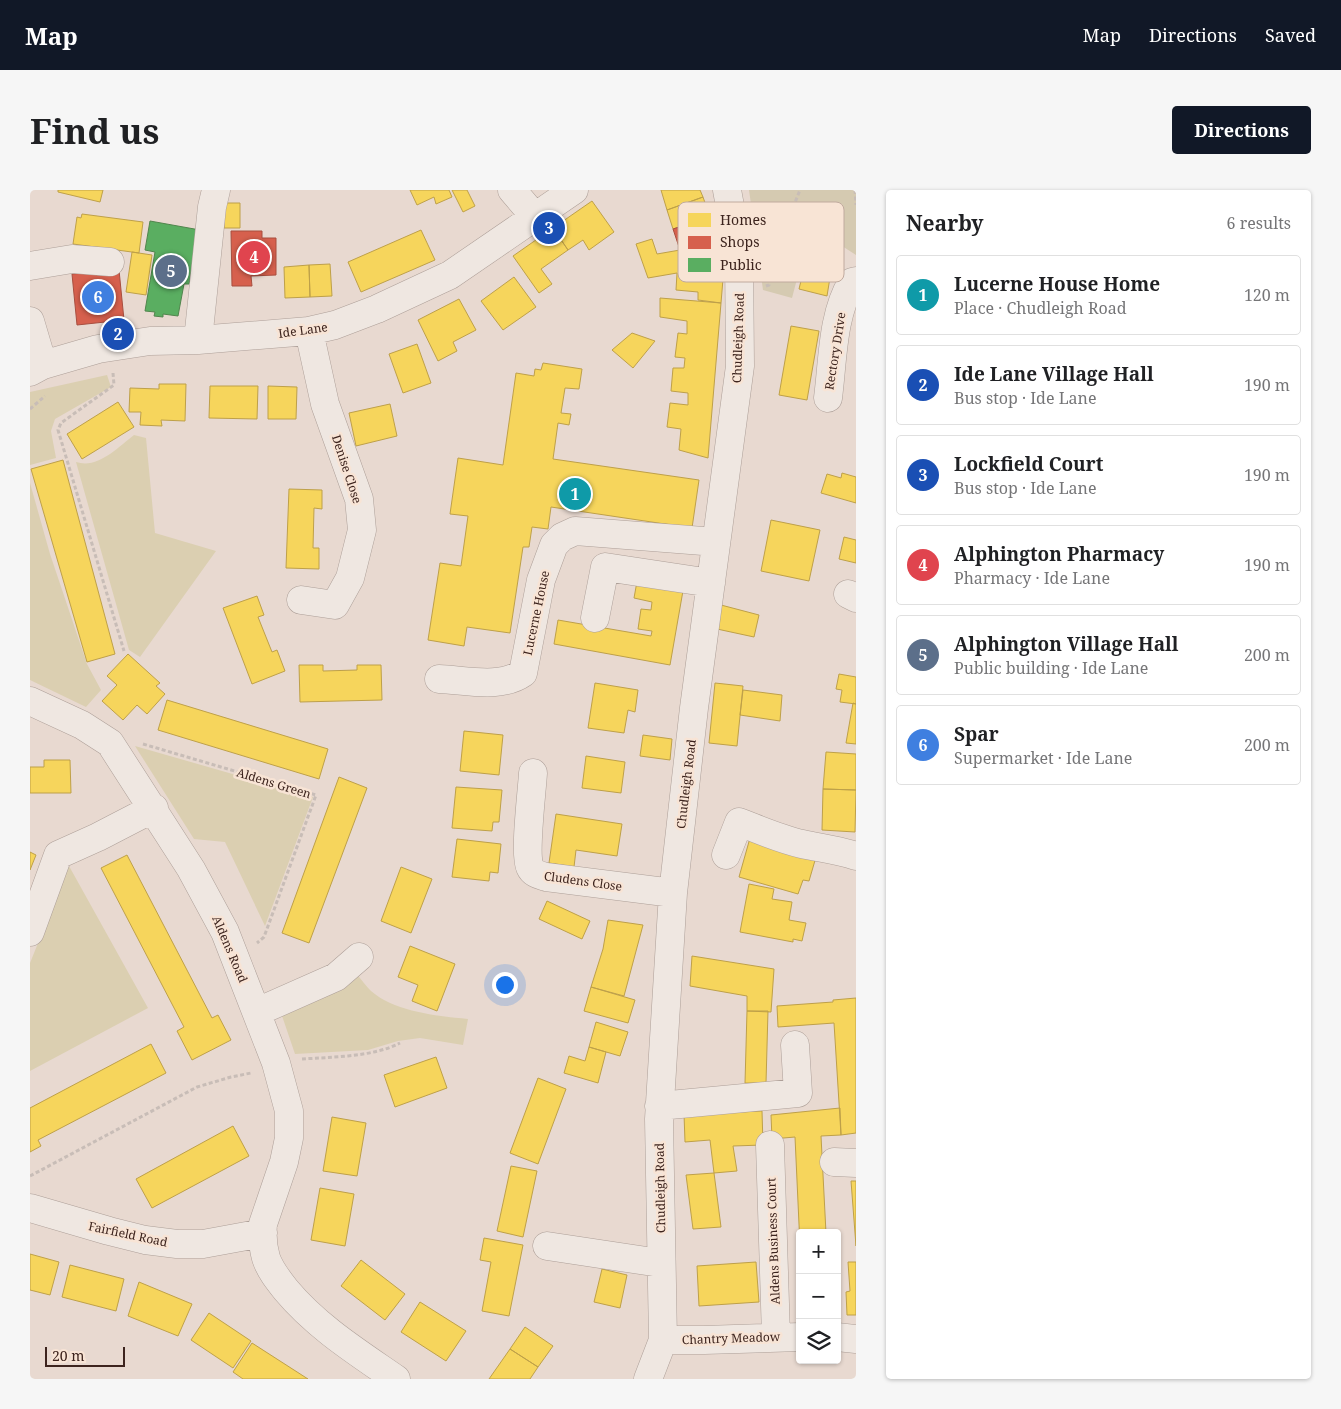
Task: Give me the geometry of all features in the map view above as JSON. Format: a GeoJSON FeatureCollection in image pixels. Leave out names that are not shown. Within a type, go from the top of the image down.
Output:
{"type":"FeatureCollection","features":[{"type":"Feature","properties":{"kind":"street"},"geometry":{"type":"LineString","coordinates":[[198,340],[212,207],[216,190]]}},
{"type":"Feature","properties":{"kind":"street"},"geometry":{"type":"LineString","coordinates":[[512,190],[535,217]]}},
{"type":"Feature","properties":{"kind":"street","name":"Ide Lane"},"geometry":{"type":"LineString","coordinates":[[37,368],[98,349],[150,341],[198,340],[310,331],[335,325],[377,309],[450,275],[574,190]]}},
{"type":"Feature","properties":{"kind":"street"},"geometry":{"type":"LineString","coordinates":[[30,266],[72,259],[110,262]]}},
{"type":"Feature","properties":{"kind":"street","name":"Rectory Drive"},"geometry":{"type":"LineString","coordinates":[[828,398],[836,329],[846,292],[852,282],[856,280]]}},
{"type":"Feature","properties":{"kind":"street","name":"Chudleigh Road"},"geometry":{"type":"LineString","coordinates":[[648,1379],[663,1340],[660,1264],[660,1106],[673,893],[710,583],[740,366],[740,282]]}},
{"type":"Feature","properties":{"kind":"street"},"geometry":{"type":"LineString","coordinates":[[30,321],[37,368]]}},
{"type":"Feature","properties":{"kind":"street","name":"Denise Close"},"geometry":{"type":"LineString","coordinates":[[301,600],[345,610],[350,578],[362,530],[359,499],[325,404],[310,331]]}},
{"type":"Feature","properties":{"kind":"street","name":"Lucerne House"},"geometry":{"type":"LineString","coordinates":[[440,679],[502,682],[523,673],[541,580],[554,545],[562,537],[575,531],[716,542]]}},
{"type":"Feature","properties":{"kind":"street"},"geometry":{"type":"LineString","coordinates":[[595,618],[605,567],[710,583]]}},
{"type":"Feature","properties":{"kind":"street","name":"Aldens Road"},"geometry":{"type":"LineString","coordinates":[[30,701],[82,725],[110,743],[154,808],[191,869],[225,932],[276,1063],[289,1111],[289,1138],[284,1162],[263,1224],[263,1233]]}},
{"type":"Feature","properties":{"kind":"street","name":"Cludens Close"},"geometry":{"type":"LineString","coordinates":[[533,773],[528,852],[530,867],[535,874],[673,893]]}},
{"type":"Feature","properties":{"kind":"street"},"geometry":{"type":"LineString","coordinates":[[30,932],[58,855],[154,808]]}},
{"type":"Feature","properties":{"kind":"street"},"geometry":{"type":"LineString","coordinates":[[726,855],[739,822],[771,835],[856,856]]}},
{"type":"Feature","properties":{"kind":"street"},"geometry":{"type":"LineString","coordinates":[[257,1012],[336,977],[359,957]]}},
{"type":"Feature","properties":{"kind":"street"},"geometry":{"type":"LineString","coordinates":[[660,1106],[798,1093],[795,1045]]}},
{"type":"Feature","properties":{"kind":"street","name":"Aldens Business Court"},"geometry":{"type":"LineString","coordinates":[[770,1145],[788,1336]]}},
{"type":"Feature","properties":{"kind":"street","name":"Fairfield Road"},"geometry":{"type":"LineString","coordinates":[[30,1208],[145,1240],[177,1244],[203,1244],[263,1233]]}},
{"type":"Feature","properties":{"kind":"street"},"geometry":{"type":"LineString","coordinates":[[263,1233],[266,1257],[275,1276],[300,1307],[323,1327],[396,1379]]}},
{"type":"Feature","properties":{"kind":"street"},"geometry":{"type":"LineString","coordinates":[[547,1246],[660,1264]]}},
{"type":"Feature","properties":{"kind":"street","name":"Chantry Meadow"},"geometry":{"type":"LineString","coordinates":[[663,1340],[788,1336]]}},
{"type":"Feature","properties":{"kind":"street"},"geometry":{"type":"LineString","coordinates":[[841,1337],[856,1339]]}},
{"type":"Feature","properties":{"kind":"path"},"geometry":{"type":"LineString","coordinates":[[795,202],[800,190]]}},
{"type":"Feature","properties":{"kind":"path"},"geometry":{"type":"LineString","coordinates":[[855,190],[856,205]]}},
{"type":"Feature","properties":{"kind":"path"},"geometry":{"type":"LineString","coordinates":[[740,297],[769,285],[770,282]]}},
{"type":"Feature","properties":{"kind":"path"},"geometry":{"type":"LineString","coordinates":[[113,368],[114,385],[61,422],[58,430],[124,651]]}},
{"type":"Feature","properties":{"kind":"path","name":"Aldens Green"},"geometry":{"type":"LineString","coordinates":[[110,743],[118,737],[316,795],[264,937],[249,952],[234,958]]}},
{"type":"Feature","properties":{"kind":"path"},"geometry":{"type":"LineString","coordinates":[[30,1176],[197,1087],[231,1077],[259,1072],[276,1063],[298,1059],[367,1053],[390,1049],[400,1044]]}},
{"type":"Feature","properties":{"kind":"shaded area"},"geometry":{"type":"Polygon","coordinates":[[[749,190],[856,190],[856,255],[844,247],[844,202],[751,202],[749,190]]]}},
{"type":"Feature","properties":{"kind":"shaded area"},"geometry":{"type":"Polygon","coordinates":[[[762,282],[796,282],[792,298],[763,290],[762,282]]]}},
{"type":"Feature","properties":{"kind":"shaded area"},"geometry":{"type":"Polygon","coordinates":[[[107,375],[111,387],[55,419],[51,431],[56,458],[30,465],[30,392],[107,375]]]}},
{"type":"Feature","properties":{"kind":"shaded area"},"geometry":{"type":"Polygon","coordinates":[[[134,435],[146,438],[155,533],[216,551],[140,657],[129,650],[76,462],[92,463],[100,460],[134,435]]]}},
{"type":"Feature","properties":{"kind":"shaded area"},"geometry":{"type":"Polygon","coordinates":[[[30,483],[50,554],[87,664],[101,690],[86,707],[30,680],[30,483]]]}},
{"type":"Feature","properties":{"kind":"shaded area"},"geometry":{"type":"Polygon","coordinates":[[[135,746],[313,797],[265,926],[225,842],[194,839],[135,746]]]}},
{"type":"Feature","properties":{"kind":"shaded area"},"geometry":{"type":"Polygon","coordinates":[[[69,866],[148,1008],[30,1071],[30,963],[69,866]]]}},
{"type":"Feature","properties":{"kind":"shaded area"},"geometry":{"type":"Polygon","coordinates":[[[356,973],[371,991],[392,1004],[417,1012],[468,1019],[463,1045],[420,1038],[398,1041],[368,1050],[295,1054],[279,1007],[356,973]]]}},
{"type":"Feature","properties":{"kind":"building: Homes"},"geometry":{"type":"Polygon","coordinates":[[[58,190],[103,190],[100,202],[58,192],[58,190]]]}},
{"type":"Feature","properties":{"kind":"building: Homes"},"geometry":{"type":"Polygon","coordinates":[[[410,190],[449,190],[452,197],[436,204],[434,197],[417,205],[410,190]]]}},
{"type":"Feature","properties":{"kind":"building: Homes"},"geometry":{"type":"Polygon","coordinates":[[[452,190],[467,190],[475,206],[463,212],[452,190]]]}},
{"type":"Feature","properties":{"kind":"building: Homes"},"geometry":{"type":"Polygon","coordinates":[[[661,190],[700,190],[703,197],[689,202],[678,202],[678,206],[667,210],[661,190]]]}},
{"type":"Feature","properties":{"kind":"building: Homes"},"geometry":{"type":"Polygon","coordinates":[[[703,197],[705,202],[689,202],[703,197]]]}},
{"type":"Feature","properties":{"kind":"building: Homes"},"geometry":{"type":"Polygon","coordinates":[[[592,201],[614,232],[589,250],[583,240],[568,250],[553,228],[592,201]]]}},
{"type":"Feature","properties":{"kind":"building: Homes"},"geometry":{"type":"Polygon","coordinates":[[[225,203],[240,203],[240,228],[224,228],[225,203]]]}},
{"type":"Feature","properties":{"kind":"building: Homes"},"geometry":{"type":"Polygon","coordinates":[[[678,206],[678,227],[673,229],[667,210],[678,206]]]}},
{"type":"Feature","properties":{"kind":"building: Homes"},"geometry":{"type":"Polygon","coordinates":[[[82,214],[143,222],[139,253],[73,244],[77,217],[81,218],[82,214]]]}},
{"type":"Feature","properties":{"kind":"building: Homes"},"geometry":{"type":"Polygon","coordinates":[[[553,228],[568,250],[541,269],[552,284],[539,293],[513,256],[553,228]]]}},
{"type":"Feature","properties":{"kind":"building: Homes"},"geometry":{"type":"Polygon","coordinates":[[[421,230],[435,260],[361,292],[348,262],[421,230]]]}},
{"type":"Feature","properties":{"kind":"building: Homes"},"geometry":{"type":"Polygon","coordinates":[[[652,239],[657,254],[678,250],[678,282],[723,282],[721,303],[698,300],[698,292],[676,290],[677,273],[648,278],[636,244],[652,239]]]}},
{"type":"Feature","properties":{"kind":"building: Homes"},"geometry":{"type":"Polygon","coordinates":[[[132,252],[152,255],[146,295],[126,292],[132,252]]]}},
{"type":"Feature","properties":{"kind":"building: Homes"},"geometry":{"type":"Polygon","coordinates":[[[330,264],[332,296],[310,297],[309,265],[330,264]]]}},
{"type":"Feature","properties":{"kind":"building: Homes"},"geometry":{"type":"Polygon","coordinates":[[[309,265],[310,297],[285,298],[284,267],[309,265]]]}},
{"type":"Feature","properties":{"kind":"building: Homes"},"geometry":{"type":"Polygon","coordinates":[[[514,277],[536,307],[503,330],[481,301],[514,277]]]}},
{"type":"Feature","properties":{"kind":"building: Homes"},"geometry":{"type":"Polygon","coordinates":[[[801,282],[829,282],[827,296],[799,289],[801,282]]]}},
{"type":"Feature","properties":{"kind":"building: Homes"},"geometry":{"type":"Polygon","coordinates":[[[660,298],[721,303],[708,458],[679,450],[681,429],[667,427],[670,403],[688,405],[688,393],[671,391],[673,368],[684,368],[685,358],[675,357],[678,333],[687,334],[687,321],[660,317],[660,298]]]}},
{"type":"Feature","properties":{"kind":"building: Homes"},"geometry":{"type":"Polygon","coordinates":[[[459,299],[476,330],[453,342],[457,351],[438,361],[418,320],[459,299]]]}},
{"type":"Feature","properties":{"kind":"building: Homes"},"geometry":{"type":"Polygon","coordinates":[[[791,326],[819,331],[807,400],[779,395],[791,326]]]}},
{"type":"Feature","properties":{"kind":"building: Homes"},"geometry":{"type":"Polygon","coordinates":[[[632,333],[655,341],[633,368],[612,350],[632,333]]]}},
{"type":"Feature","properties":{"kind":"building: Homes"},"geometry":{"type":"Polygon","coordinates":[[[417,344],[431,383],[403,393],[389,354],[417,344]]]}},
{"type":"Feature","properties":{"kind":"building: Homes"},"geometry":{"type":"Polygon","coordinates":[[[543,363],[582,369],[579,389],[565,388],[561,413],[571,414],[569,425],[558,423],[553,459],[699,480],[692,528],[551,507],[548,529],[532,527],[529,547],[523,547],[510,633],[467,627],[464,646],[428,640],[440,563],[461,566],[468,516],[450,514],[458,458],[503,465],[516,373],[534,376],[535,369],[541,370],[543,363]]]}},
{"type":"Feature","properties":{"kind":"building: Homes"},"geometry":{"type":"Polygon","coordinates":[[[159,384],[186,384],[185,421],[161,420],[162,426],[140,425],[141,412],[129,412],[130,388],[159,389],[159,384]]]}},
{"type":"Feature","properties":{"kind":"building: Homes"},"geometry":{"type":"Polygon","coordinates":[[[210,386],[258,386],[257,419],[209,418],[210,386]]]}},
{"type":"Feature","properties":{"kind":"building: Homes"},"geometry":{"type":"Polygon","coordinates":[[[268,386],[297,387],[296,419],[268,419],[268,386]]]}},
{"type":"Feature","properties":{"kind":"building: Homes"},"geometry":{"type":"Polygon","coordinates":[[[118,402],[134,427],[82,459],[67,434],[118,402]]]}},
{"type":"Feature","properties":{"kind":"building: Homes"},"geometry":{"type":"Polygon","coordinates":[[[390,404],[397,436],[356,446],[349,413],[390,404]]]}},
{"type":"Feature","properties":{"kind":"building: Homes"},"geometry":{"type":"Polygon","coordinates":[[[63,460],[115,654],[87,662],[31,469],[63,460]]]}},
{"type":"Feature","properties":{"kind":"building: Homes"},"geometry":{"type":"Polygon","coordinates":[[[842,473],[856,477],[856,503],[821,493],[827,474],[841,478],[842,473]]]}},
{"type":"Feature","properties":{"kind":"building: Homes"},"geometry":{"type":"Polygon","coordinates":[[[289,489],[322,490],[322,509],[314,508],[313,548],[319,548],[319,569],[286,568],[289,489]]]}},
{"type":"Feature","properties":{"kind":"building: Homes"},"geometry":{"type":"Polygon","coordinates":[[[771,520],[820,530],[809,581],[761,571],[771,520]]]}},
{"type":"Feature","properties":{"kind":"building: Homes"},"geometry":{"type":"Polygon","coordinates":[[[844,537],[856,540],[856,563],[839,559],[844,537]]]}},
{"type":"Feature","properties":{"kind":"building: Homes"},"geometry":{"type":"Polygon","coordinates":[[[638,576],[684,585],[670,665],[554,644],[558,620],[651,636],[652,631],[638,629],[641,609],[651,610],[652,602],[634,598],[638,576]]]}},
{"type":"Feature","properties":{"kind":"building: Homes"},"geometry":{"type":"Polygon","coordinates":[[[257,596],[264,615],[258,617],[272,652],[277,650],[285,671],[252,684],[223,608],[257,596]]]}},
{"type":"Feature","properties":{"kind":"building: Homes"},"geometry":{"type":"Polygon","coordinates":[[[721,605],[759,615],[754,637],[717,629],[721,605]]]}},
{"type":"Feature","properties":{"kind":"building: Homes"},"geometry":{"type":"Polygon","coordinates":[[[128,654],[160,683],[156,686],[165,694],[147,714],[137,705],[123,720],[102,701],[117,685],[107,676],[128,654]]]}},
{"type":"Feature","properties":{"kind":"building: Homes"},"geometry":{"type":"Polygon","coordinates":[[[299,665],[323,665],[323,671],[357,670],[357,665],[381,665],[382,700],[300,702],[299,665]]]}},
{"type":"Feature","properties":{"kind":"building: Homes"},"geometry":{"type":"Polygon","coordinates":[[[839,674],[856,677],[856,704],[840,702],[842,690],[836,689],[839,674]]]}},
{"type":"Feature","properties":{"kind":"building: Homes"},"geometry":{"type":"Polygon","coordinates":[[[595,683],[638,690],[635,712],[628,710],[624,733],[588,728],[595,683]]]}},
{"type":"Feature","properties":{"kind":"building: Homes"},"geometry":{"type":"Polygon","coordinates":[[[715,683],[743,686],[737,746],[709,743],[715,683]]]}},
{"type":"Feature","properties":{"kind":"building: Homes"},"geometry":{"type":"Polygon","coordinates":[[[743,690],[782,695],[780,721],[740,715],[743,690]]]}},
{"type":"Feature","properties":{"kind":"building: Homes"},"geometry":{"type":"Polygon","coordinates":[[[167,700],[328,749],[319,779],[158,730],[167,700]]]}},
{"type":"Feature","properties":{"kind":"building: Homes"},"geometry":{"type":"Polygon","coordinates":[[[853,703],[856,704],[856,744],[846,743],[853,703]]]}},
{"type":"Feature","properties":{"kind":"building: Homes"},"geometry":{"type":"Polygon","coordinates":[[[464,731],[503,735],[499,775],[460,771],[464,731]]]}},
{"type":"Feature","properties":{"kind":"building: Homes"},"geometry":{"type":"Polygon","coordinates":[[[643,735],[672,739],[670,760],[640,756],[643,735]]]}},
{"type":"Feature","properties":{"kind":"building: Homes"},"geometry":{"type":"Polygon","coordinates":[[[826,752],[856,754],[856,790],[823,789],[826,752]]]}},
{"type":"Feature","properties":{"kind":"building: Homes"},"geometry":{"type":"Polygon","coordinates":[[[586,756],[625,762],[621,793],[582,788],[586,756]]]}},
{"type":"Feature","properties":{"kind":"building: Homes"},"geometry":{"type":"Polygon","coordinates":[[[44,760],[70,760],[71,793],[30,793],[30,767],[44,767],[44,760]]]}},
{"type":"Feature","properties":{"kind":"building: Homes"},"geometry":{"type":"Polygon","coordinates":[[[339,777],[367,788],[309,943],[282,933],[339,777]]]}},
{"type":"Feature","properties":{"kind":"building: Homes"},"geometry":{"type":"Polygon","coordinates":[[[456,787],[502,790],[499,822],[493,822],[492,831],[452,828],[456,787]]]}},
{"type":"Feature","properties":{"kind":"building: Homes"},"geometry":{"type":"Polygon","coordinates":[[[823,789],[856,790],[855,832],[822,830],[823,789]]]}},
{"type":"Feature","properties":{"kind":"building: Homes"},"geometry":{"type":"Polygon","coordinates":[[[556,814],[622,824],[617,856],[576,850],[574,867],[549,863],[556,814]]]}},
{"type":"Feature","properties":{"kind":"building: Homes"},"geometry":{"type":"Polygon","coordinates":[[[750,838],[816,857],[809,881],[803,880],[798,894],[739,877],[750,838]]]}},
{"type":"Feature","properties":{"kind":"building: Homes"},"geometry":{"type":"Polygon","coordinates":[[[457,839],[501,844],[498,873],[490,872],[489,881],[452,877],[457,839]]]}},
{"type":"Feature","properties":{"kind":"building: Homes"},"geometry":{"type":"Polygon","coordinates":[[[30,852],[36,855],[30,870],[30,852]]]}},
{"type":"Feature","properties":{"kind":"building: Homes"},"geometry":{"type":"Polygon","coordinates":[[[127,855],[212,1018],[218,1015],[231,1040],[192,1060],[177,1031],[184,1027],[101,868],[127,855]]]}},
{"type":"Feature","properties":{"kind":"building: Homes"},"geometry":{"type":"Polygon","coordinates":[[[401,867],[432,879],[411,933],[381,921],[401,867]]]}},
{"type":"Feature","properties":{"kind":"building: Homes"},"geometry":{"type":"Polygon","coordinates":[[[749,884],[774,889],[772,899],[792,902],[789,920],[806,923],[802,941],[793,939],[793,942],[740,932],[749,884]]]}},
{"type":"Feature","properties":{"kind":"building: Homes"},"geometry":{"type":"Polygon","coordinates":[[[547,901],[590,921],[582,939],[539,919],[547,901]]]}},
{"type":"Feature","properties":{"kind":"building: Homes"},"geometry":{"type":"Polygon","coordinates":[[[608,920],[643,925],[624,996],[591,987],[603,949],[608,920]]]}},
{"type":"Feature","properties":{"kind":"building: Homes"},"geometry":{"type":"Polygon","coordinates":[[[410,946],[455,964],[437,1011],[412,1001],[418,985],[398,977],[410,946]]]}},
{"type":"Feature","properties":{"kind":"building: Homes"},"geometry":{"type":"Polygon","coordinates":[[[692,956],[774,969],[771,1012],[747,1011],[747,996],[690,986],[692,956]]]}},
{"type":"Feature","properties":{"kind":"building: Homes"},"geometry":{"type":"Polygon","coordinates":[[[591,987],[635,1000],[628,1023],[584,1011],[591,987]]]}},
{"type":"Feature","properties":{"kind":"building: Homes"},"geometry":{"type":"Polygon","coordinates":[[[856,998],[856,1133],[841,1135],[834,1023],[778,1027],[777,1006],[833,1002],[833,1000],[856,998]]]}},
{"type":"Feature","properties":{"kind":"building: Homes"},"geometry":{"type":"Polygon","coordinates":[[[747,1011],[768,1011],[766,1083],[745,1083],[747,1011]]]}},
{"type":"Feature","properties":{"kind":"building: Homes"},"geometry":{"type":"Polygon","coordinates":[[[596,1022],[628,1032],[620,1056],[589,1047],[596,1022]]]}},
{"type":"Feature","properties":{"kind":"building: Homes"},"geometry":{"type":"Polygon","coordinates":[[[151,1044],[166,1073],[38,1140],[41,1146],[30,1152],[30,1108],[151,1044]]]}},
{"type":"Feature","properties":{"kind":"building: Homes"},"geometry":{"type":"Polygon","coordinates":[[[589,1047],[606,1052],[598,1083],[564,1073],[569,1056],[585,1061],[589,1047]]]}},
{"type":"Feature","properties":{"kind":"building: Homes"},"geometry":{"type":"Polygon","coordinates":[[[436,1057],[447,1088],[395,1107],[384,1075],[436,1057]]]}},
{"type":"Feature","properties":{"kind":"building: Homes"},"geometry":{"type":"Polygon","coordinates":[[[538,1078],[566,1089],[538,1164],[510,1153],[538,1078]]]}},
{"type":"Feature","properties":{"kind":"building: Homes"},"geometry":{"type":"Polygon","coordinates":[[[840,1108],[841,1135],[821,1136],[826,1229],[799,1229],[795,1137],[772,1139],[771,1115],[840,1108]]]}},
{"type":"Feature","properties":{"kind":"building: Homes"},"geometry":{"type":"Polygon","coordinates":[[[762,1111],[763,1145],[733,1146],[737,1171],[714,1173],[710,1140],[685,1142],[684,1114],[762,1111]]]}},
{"type":"Feature","properties":{"kind":"building: Homes"},"geometry":{"type":"Polygon","coordinates":[[[332,1117],[366,1123],[357,1176],[323,1171],[332,1117]]]}},
{"type":"Feature","properties":{"kind":"building: Homes"},"geometry":{"type":"Polygon","coordinates":[[[233,1126],[249,1156],[152,1208],[136,1179],[233,1126]]]}},
{"type":"Feature","properties":{"kind":"building: Homes"},"geometry":{"type":"Polygon","coordinates":[[[511,1166],[537,1171],[523,1237],[497,1231],[511,1166]]]}},
{"type":"Feature","properties":{"kind":"building: Homes"},"geometry":{"type":"Polygon","coordinates":[[[714,1173],[721,1227],[693,1229],[686,1175],[714,1173]]]}},
{"type":"Feature","properties":{"kind":"building: Homes"},"geometry":{"type":"Polygon","coordinates":[[[851,1181],[856,1181],[856,1246],[851,1181]]]}},
{"type":"Feature","properties":{"kind":"building: Homes"},"geometry":{"type":"Polygon","coordinates":[[[320,1188],[354,1194],[345,1246],[311,1240],[320,1188]]]}},
{"type":"Feature","properties":{"kind":"building: Homes"},"geometry":{"type":"Polygon","coordinates":[[[484,1238],[523,1245],[509,1316],[482,1311],[491,1262],[480,1260],[484,1238]]]}},
{"type":"Feature","properties":{"kind":"building: Homes"},"geometry":{"type":"Polygon","coordinates":[[[30,1254],[59,1262],[50,1295],[30,1290],[30,1254]]]}},
{"type":"Feature","properties":{"kind":"building: Homes"},"geometry":{"type":"Polygon","coordinates":[[[361,1260],[405,1294],[385,1320],[341,1286],[361,1260]]]}},
{"type":"Feature","properties":{"kind":"building: Homes"},"geometry":{"type":"Polygon","coordinates":[[[756,1262],[759,1302],[699,1306],[697,1266],[756,1262]]]}},
{"type":"Feature","properties":{"kind":"building: Homes"},"geometry":{"type":"Polygon","coordinates":[[[848,1262],[856,1262],[856,1315],[847,1315],[846,1292],[850,1291],[848,1262]]]}},
{"type":"Feature","properties":{"kind":"building: Homes"},"geometry":{"type":"Polygon","coordinates":[[[70,1265],[124,1279],[116,1311],[62,1297],[70,1265]]]}},
{"type":"Feature","properties":{"kind":"building: Homes"},"geometry":{"type":"Polygon","coordinates":[[[602,1269],[627,1275],[620,1308],[594,1302],[602,1269]]]}},
{"type":"Feature","properties":{"kind":"building: Homes"},"geometry":{"type":"Polygon","coordinates":[[[139,1282],[192,1304],[178,1336],[128,1316],[139,1282]]]}},
{"type":"Feature","properties":{"kind":"building: Homes"},"geometry":{"type":"Polygon","coordinates":[[[420,1302],[466,1331],[446,1361],[401,1332],[420,1302]]]}},
{"type":"Feature","properties":{"kind":"building: Homes"},"geometry":{"type":"Polygon","coordinates":[[[209,1313],[251,1341],[233,1368],[191,1340],[209,1313]]]}},
{"type":"Feature","properties":{"kind":"building: Homes"},"geometry":{"type":"Polygon","coordinates":[[[525,1327],[553,1346],[538,1367],[510,1349],[525,1327]]]}},
{"type":"Feature","properties":{"kind":"building: Homes"},"geometry":{"type":"Polygon","coordinates":[[[252,1343],[308,1379],[243,1379],[233,1372],[252,1343]]]}},
{"type":"Feature","properties":{"kind":"building: Homes"},"geometry":{"type":"Polygon","coordinates":[[[510,1349],[538,1367],[530,1379],[489,1379],[510,1349]]]}},
{"type":"Feature","properties":{"kind":"building: Shops"},"geometry":{"type":"Polygon","coordinates":[[[678,227],[678,244],[673,229],[678,227]]]}},
{"type":"Feature","properties":{"kind":"building: Shops"},"geometry":{"type":"Polygon","coordinates":[[[231,231],[262,231],[262,238],[276,238],[276,275],[251,276],[252,286],[232,286],[231,231]]]}},
{"type":"Feature","properties":{"kind":"building: Shops"},"geometry":{"type":"Polygon","coordinates":[[[119,270],[124,320],[77,325],[72,274],[119,270]]]}},
{"type":"Feature","properties":{"kind":"building: Public"},"geometry":{"type":"Polygon","coordinates":[[[150,221],[200,230],[189,284],[184,284],[178,316],[163,314],[163,317],[154,316],[155,312],[145,311],[155,252],[145,250],[150,221]]]}},
{"type":"Feature","properties":{"kind":"place","name":"Lockfield Court"},"geometry":{"type":"Point","coordinates":[549,228]}},
{"type":"Feature","properties":{"kind":"place","name":"Alphington Pharmacy"},"geometry":{"type":"Point","coordinates":[254,257]}},
{"type":"Feature","properties":{"kind":"place","name":"Alphington Village Hall"},"geometry":{"type":"Point","coordinates":[171,271]}},
{"type":"Feature","properties":{"kind":"place","name":"Spar"},"geometry":{"type":"Point","coordinates":[98,297]}},
{"type":"Feature","properties":{"kind":"place","name":"Ide Lane Village Hall"},"geometry":{"type":"Point","coordinates":[118,334]}},
{"type":"Feature","properties":{"kind":"place","name":"Lucerne House Home"},"geometry":{"type":"Point","coordinates":[575,494]}}]}
